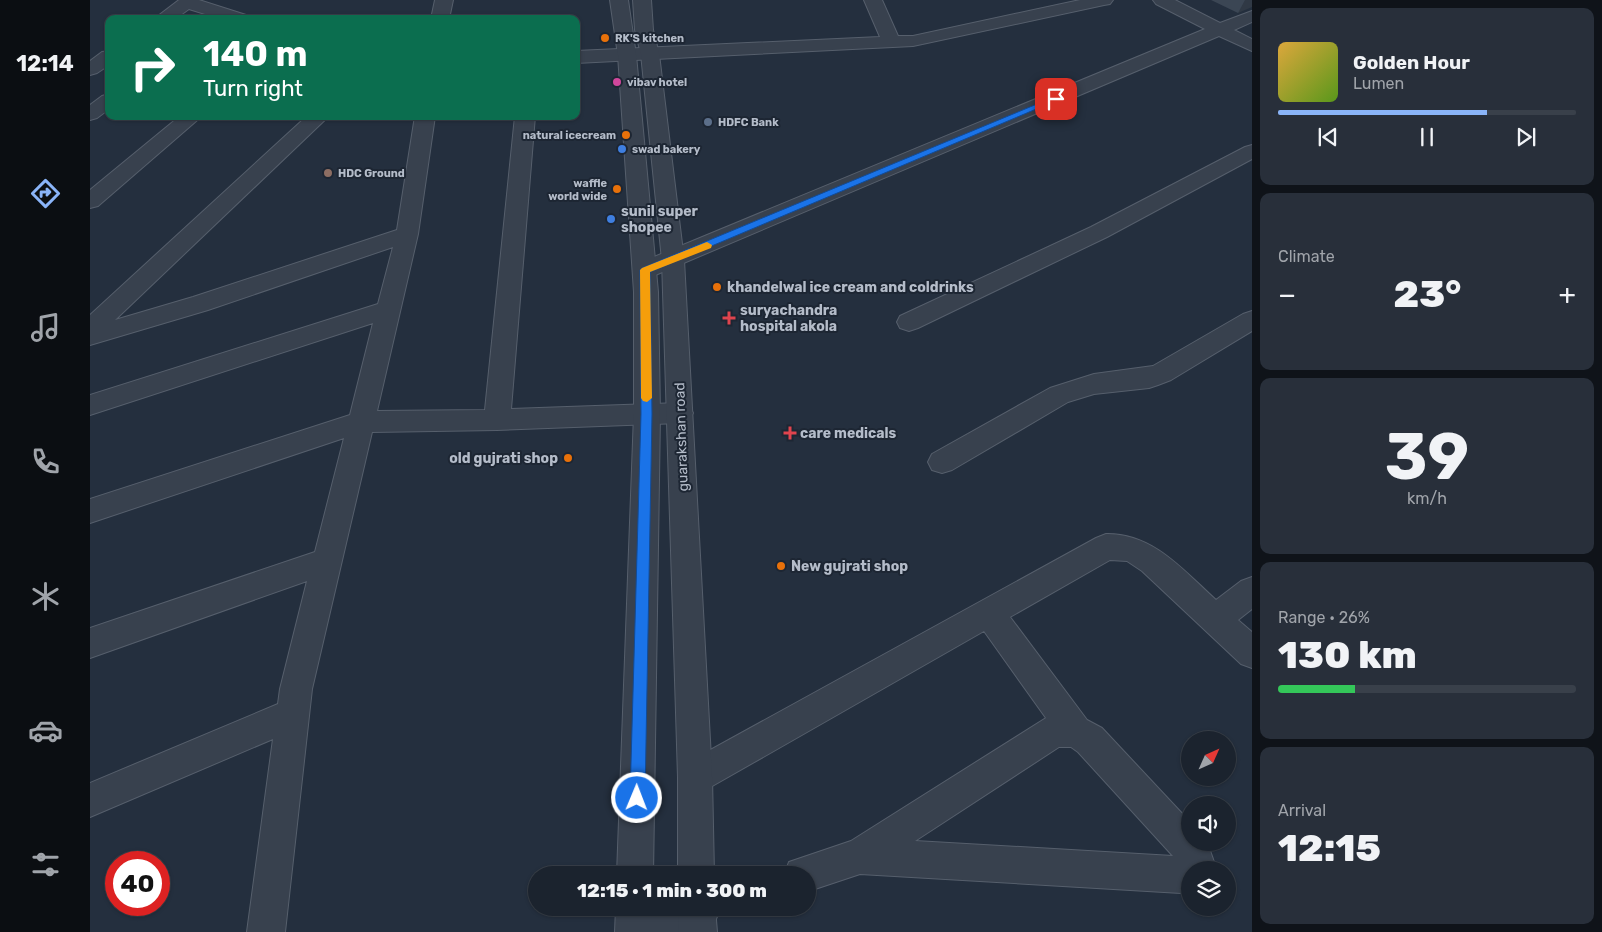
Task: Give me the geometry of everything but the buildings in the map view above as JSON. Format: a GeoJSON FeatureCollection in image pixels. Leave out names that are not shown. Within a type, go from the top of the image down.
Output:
{"type":"FeatureCollection","features":[{"type":"Feature","properties":{"kind":"street"},"geometry":{"type":"LineString","coordinates":[[441,15],[444,0]]}},
{"type":"Feature","properties":{"kind":"street"},"geometry":{"type":"LineString","coordinates":[[619,0],[639,54],[645,270],[647,414],[636,866]]}},
{"type":"Feature","properties":{"kind":"street","name":"guarakshan road"},"geometry":{"type":"LineString","coordinates":[[642,0],[644,30],[639,54],[673,260],[697,866]]}},
{"type":"Feature","properties":{"kind":"street"},"geometry":{"type":"LineString","coordinates":[[873,0],[891,42]]}},
{"type":"Feature","properties":{"kind":"street"},"geometry":{"type":"LineString","coordinates":[[580,57],[913,41],[1104,0]]}},
{"type":"Feature","properties":{"kind":"street"},"geometry":{"type":"LineString","coordinates":[[1162,0],[1252,46]]}},
{"type":"Feature","properties":{"kind":"street"},"geometry":{"type":"LineString","coordinates":[[169,15],[189,1],[230,14]]}},
{"type":"Feature","properties":{"kind":"street"},"geometry":{"type":"LineString","coordinates":[[645,270],[673,260],[1252,16]]}},
{"type":"Feature","properties":{"kind":"street"},"geometry":{"type":"LineString","coordinates":[[90,68],[105,59]]}},
{"type":"Feature","properties":{"kind":"street"},"geometry":{"type":"LineString","coordinates":[[90,114],[105,103]]}},
{"type":"Feature","properties":{"kind":"street"},"geometry":{"type":"LineString","coordinates":[[90,201],[187,120]]}},
{"type":"Feature","properties":{"kind":"street"},"geometry":{"type":"LineString","coordinates":[[90,329],[315,120]]}},
{"type":"Feature","properties":{"kind":"street"},"geometry":{"type":"LineString","coordinates":[[266,932],[296,689],[406,234],[424,120]]}},
{"type":"Feature","properties":{"kind":"street"},"geometry":{"type":"LineString","coordinates":[[497,420],[525,120]]}},
{"type":"Feature","properties":{"kind":"street"},"geometry":{"type":"LineString","coordinates":[[909,322],[1099,232],[1252,151]]}},
{"type":"Feature","properties":{"kind":"street"},"geometry":{"type":"LineString","coordinates":[[90,336],[200,304],[406,234]]}},
{"type":"Feature","properties":{"kind":"street"},"geometry":{"type":"LineString","coordinates":[[90,405],[388,309]]}},
{"type":"Feature","properties":{"kind":"street"},"geometry":{"type":"LineString","coordinates":[[942,462],[1059,395],[1094,384],[1149,378],[1162,374],[1252,320]]}},
{"type":"Feature","properties":{"kind":"street"},"geometry":{"type":"LineString","coordinates":[[90,511],[360,422],[497,420],[680,413]]}},
{"type":"Feature","properties":{"kind":"street"},"geometry":{"type":"LineString","coordinates":[[695,777],[1106,547],[1124,546],[1144,555],[1159,566],[1252,653]]}},
{"type":"Feature","properties":{"kind":"street"},"geometry":{"type":"LineString","coordinates":[[90,643],[327,561]]}},
{"type":"Feature","properties":{"kind":"street"},"geometry":{"type":"LineString","coordinates":[[1215,619],[1252,591]]}},
{"type":"Feature","properties":{"kind":"street"},"geometry":{"type":"LineString","coordinates":[[860,856],[1181,875],[1190,870],[1196,862],[1193,852],[1090,740],[1075,731],[989,613]]}},
{"type":"Feature","properties":{"kind":"street"},"geometry":{"type":"LineString","coordinates":[[90,800],[293,714]]}},
{"type":"Feature","properties":{"kind":"street"},"geometry":{"type":"LineString","coordinates":[[816,870],[860,856],[1051,733],[1060,729],[1075,731]]}},
{"type":"Feature","properties":{"kind":"street"},"geometry":{"type":"LineString","coordinates":[[634,932],[635,916]]}},
{"type":"Feature","properties":{"kind":"street"},"geometry":{"type":"LineString","coordinates":[[649,932],[679,916]]}},
{"type":"Feature","properties":{"kind":"slow traffic"},"geometry":{"type":"LineString","coordinates":[[647,398],[645,270],[707,245]]}},
{"type":"Feature","properties":{"kind":"place","name":"RK'S kitchen"},"geometry":{"type":"Point","coordinates":[605,38]}},
{"type":"Feature","properties":{"kind":"place","name":"vibav hotel"},"geometry":{"type":"Point","coordinates":[617,82]}},
{"type":"Feature","properties":{"kind":"place","name":"HDFC Bank"},"geometry":{"type":"Point","coordinates":[708,122]}},
{"type":"Feature","properties":{"kind":"place","name":"natural icecream"},"geometry":{"type":"Point","coordinates":[626,135]}},
{"type":"Feature","properties":{"kind":"place","name":"swad bakery"},"geometry":{"type":"Point","coordinates":[622,149]}},
{"type":"Feature","properties":{"kind":"place","name":"HDC Ground"},"geometry":{"type":"Point","coordinates":[328,173]}},
{"type":"Feature","properties":{"kind":"place","name":"waffle world wide"},"geometry":{"type":"Point","coordinates":[617,189]}},
{"type":"Feature","properties":{"kind":"place","name":"sunil super shopee"},"geometry":{"type":"Point","coordinates":[611,219]}},
{"type":"Feature","properties":{"kind":"place","name":"khandelwal ice cream and coldrinks"},"geometry":{"type":"Point","coordinates":[717,287]}},
{"type":"Feature","properties":{"kind":"place","name":"suryachandra hospital akola"},"geometry":{"type":"Point","coordinates":[729,318]}},
{"type":"Feature","properties":{"kind":"place","name":"care medicals"},"geometry":{"type":"Point","coordinates":[790,433]}},
{"type":"Feature","properties":{"kind":"place","name":"old gujrati shop"},"geometry":{"type":"Point","coordinates":[568,458]}},
{"type":"Feature","properties":{"kind":"place","name":"New gujrati shop"},"geometry":{"type":"Point","coordinates":[781,566]}},
{"type":"Feature","properties":{"kind":"route"},"geometry":{"type":"LineString","coordinates":[[637,798],[647,414],[645,270],[673,260],[1056,99]]}}]}
